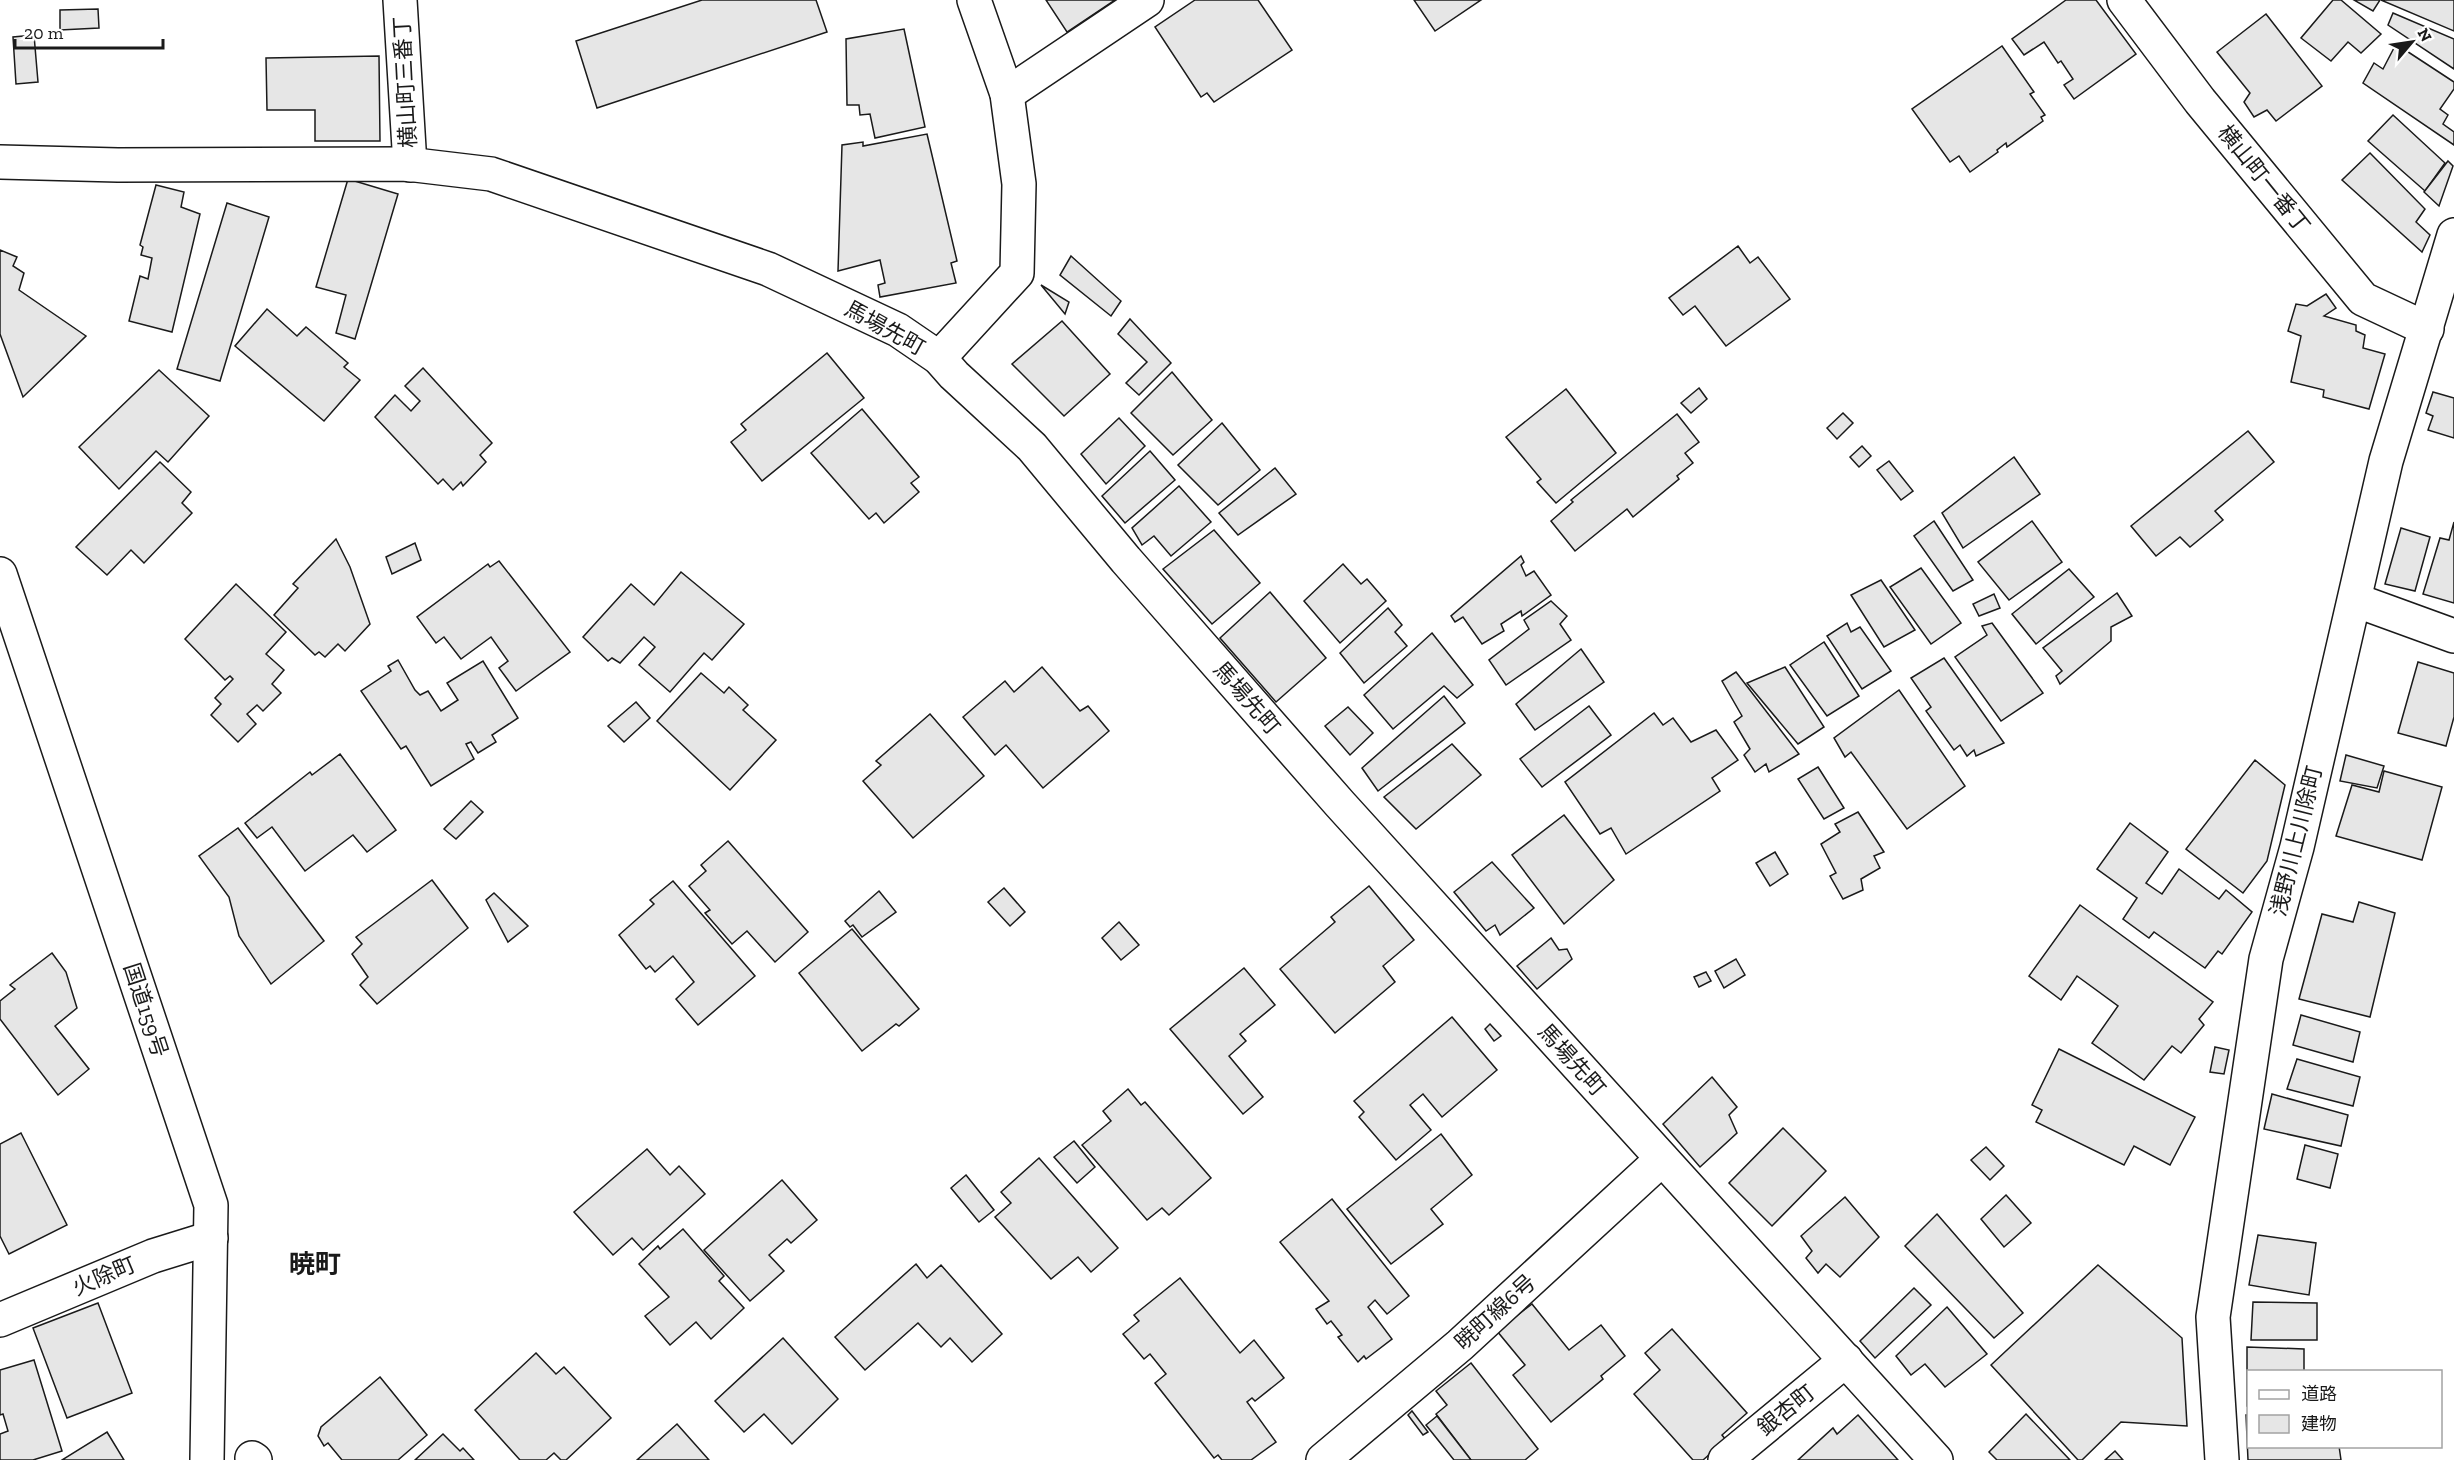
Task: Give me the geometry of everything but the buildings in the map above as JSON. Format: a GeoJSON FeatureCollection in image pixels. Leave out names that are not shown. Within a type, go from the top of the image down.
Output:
{"type":"FeatureCollection","features":[{"type":"Feature","properties":{"kind":"main road","name":"横山町三番丁"},"geometry":{"type":"LineString","coordinates":[[400,0],[410,165]]}},
{"type":"Feature","properties":{"kind":"main road"},"geometry":{"type":"LineString","coordinates":[[939,358],[1017,273],[1019,184],[1007,94],[974,0]]}},
{"type":"Feature","properties":{"kind":"main road"},"geometry":{"type":"LineString","coordinates":[[1007,94],[1147,0]]}},
{"type":"Feature","properties":{"kind":"main road","name":"横山町一番丁"},"geometry":{"type":"LineString","coordinates":[[2124,0],[2200,101],[2362,299],[2427,329]]}},
{"type":"Feature","properties":{"kind":"main road","name":"馬場先町"},"geometry":{"type":"LineString","coordinates":[[0,162],[118,165],[410,165],[492,174],[768,269],[898,330],[939,358],[954,375],[1032,447],[1262,715],[1936,1460]]}},
{"type":"Feature","properties":{"kind":"main road","name":"浅野川上川除町"},"geometry":{"type":"LineString","coordinates":[[2222,1460],[2213,1317],[2266,959],[2298,848],[2386,461],[2454,235]]}},
{"type":"Feature","properties":{"kind":"main road","name":"国道159号"},"geometry":{"type":"LineString","coordinates":[[0,574],[211,1205],[207,1460]]}},
{"type":"Feature","properties":{"kind":"main road"},"geometry":{"type":"LineString","coordinates":[[2355,600],[2454,636]]}},
{"type":"Feature","properties":{"kind":"main road","name":"暁町線6号"},"geometry":{"type":"LineString","coordinates":[[1323,1460],[1460,1345],[1662,1159]]}},
{"type":"Feature","properties":{"kind":"main road","name":"火除町"},"geometry":{"type":"LineString","coordinates":[[0,1320],[153,1256],[211,1238]]}},
{"type":"Feature","properties":{"kind":"main road","name":"銀杏町"},"geometry":{"type":"LineString","coordinates":[[1725,1460],[1846,1360]]}},
{"type":"Feature","properties":{"kind":"district","name":"暁町"},"geometry":{"type":"Point","coordinates":[315,1264]}}]}
